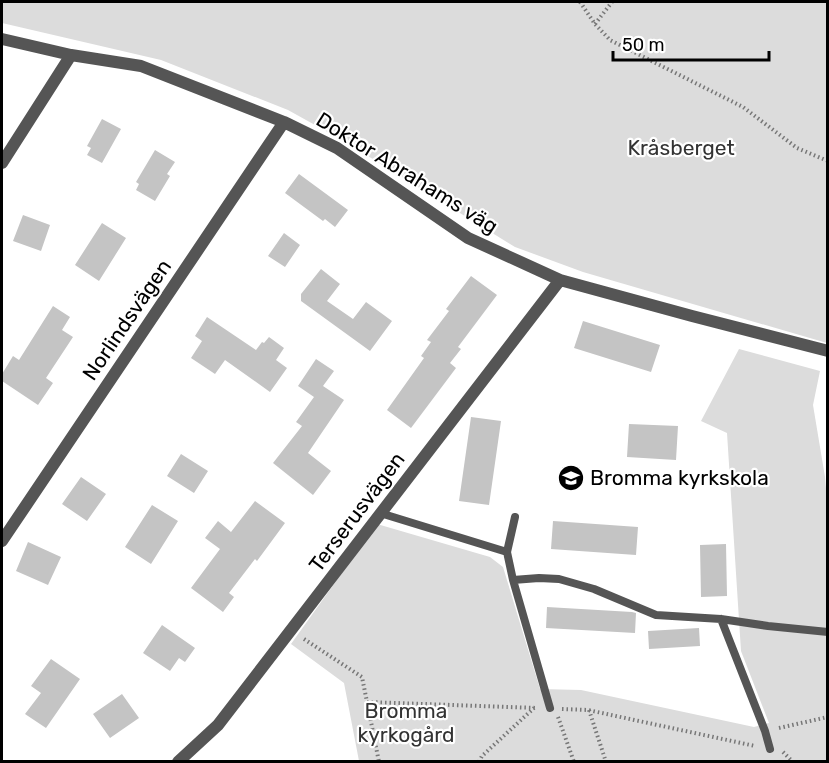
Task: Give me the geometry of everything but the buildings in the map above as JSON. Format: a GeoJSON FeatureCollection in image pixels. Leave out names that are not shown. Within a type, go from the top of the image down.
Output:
{"type":"FeatureCollection","features":[{"type":"Feature","properties":{"kind":"street","name":"Doktor Abrahams väg"},"geometry":{"type":"LineString","coordinates":[[2,39],[71,55],[141,66],[284,122],[337,148],[468,238],[560,280],[828,351]]}},
{"type":"Feature","properties":{"kind":"street"},"geometry":{"type":"LineString","coordinates":[[2,163],[71,55]]}},
{"type":"Feature","properties":{"kind":"street","name":"Norlindsvägen"},"geometry":{"type":"LineString","coordinates":[[2,541],[284,122]]}},
{"type":"Feature","properties":{"kind":"street","name":"Terserusvägen"},"geometry":{"type":"LineString","coordinates":[[178,762],[218,725],[560,280]]}},
{"type":"Feature","properties":{"kind":"lane"},"geometry":{"type":"LineString","coordinates":[[380,513],[507,552]]}},
{"type":"Feature","properties":{"kind":"lane"},"geometry":{"type":"LineString","coordinates":[[514,517],[507,552],[550,708]]}},
{"type":"Feature","properties":{"kind":"lane"},"geometry":{"type":"LineString","coordinates":[[513,580],[559,579],[594,589],[656,615],[721,619],[828,632]]}},
{"type":"Feature","properties":{"kind":"lane"},"geometry":{"type":"LineString","coordinates":[[721,619],[770,749]]}},
{"type":"Feature","properties":{"kind":"path"},"geometry":{"type":"LineString","coordinates":[[580,2],[595,24],[610,40],[743,107],[797,148],[828,161]]}},
{"type":"Feature","properties":{"kind":"path"},"geometry":{"type":"LineString","coordinates":[[595,24],[612,2]]}},
{"type":"Feature","properties":{"kind":"path"},"geometry":{"type":"LineString","coordinates":[[292,628],[311,646],[362,678],[379,762]]}},
{"type":"Feature","properties":{"kind":"path"},"geometry":{"type":"LineString","coordinates":[[367,702],[588,710],[770,749]]}},
{"type":"Feature","properties":{"kind":"path"},"geometry":{"type":"LineString","coordinates":[[479,762],[482,756],[534,708]]}},
{"type":"Feature","properties":{"kind":"path"},"geometry":{"type":"LineString","coordinates":[[550,708],[560,719],[574,762]]}},
{"type":"Feature","properties":{"kind":"path"},"geometry":{"type":"LineString","coordinates":[[588,710],[606,762]]}},
{"type":"Feature","properties":{"kind":"path"},"geometry":{"type":"LineString","coordinates":[[765,731],[828,717]]}},
{"type":"Feature","properties":{"kind":"green space","name":"Kråsberget"},"geometry":{"type":"Polygon","coordinates":[[[2,2],[827,2],[827,343],[583,272],[515,247],[342,140],[288,110],[161,60],[2,23],[2,2]]]}},
{"type":"Feature","properties":{"kind":"green space","name":"Bromma kyrkogård"},"geometry":{"type":"Polygon","coordinates":[[[739,349],[820,371],[813,405],[828,511],[827,761],[359,761],[344,683],[291,644],[377,524],[490,557],[503,567],[540,689],[581,690],[754,727],[769,723],[741,651],[727,433],[701,421],[739,349]]]}},
{"type":"Feature","properties":{"kind":"place","name":"Bromma kyrkskola"},"geometry":{"type":"Point","coordinates":[571,478]}}]}
